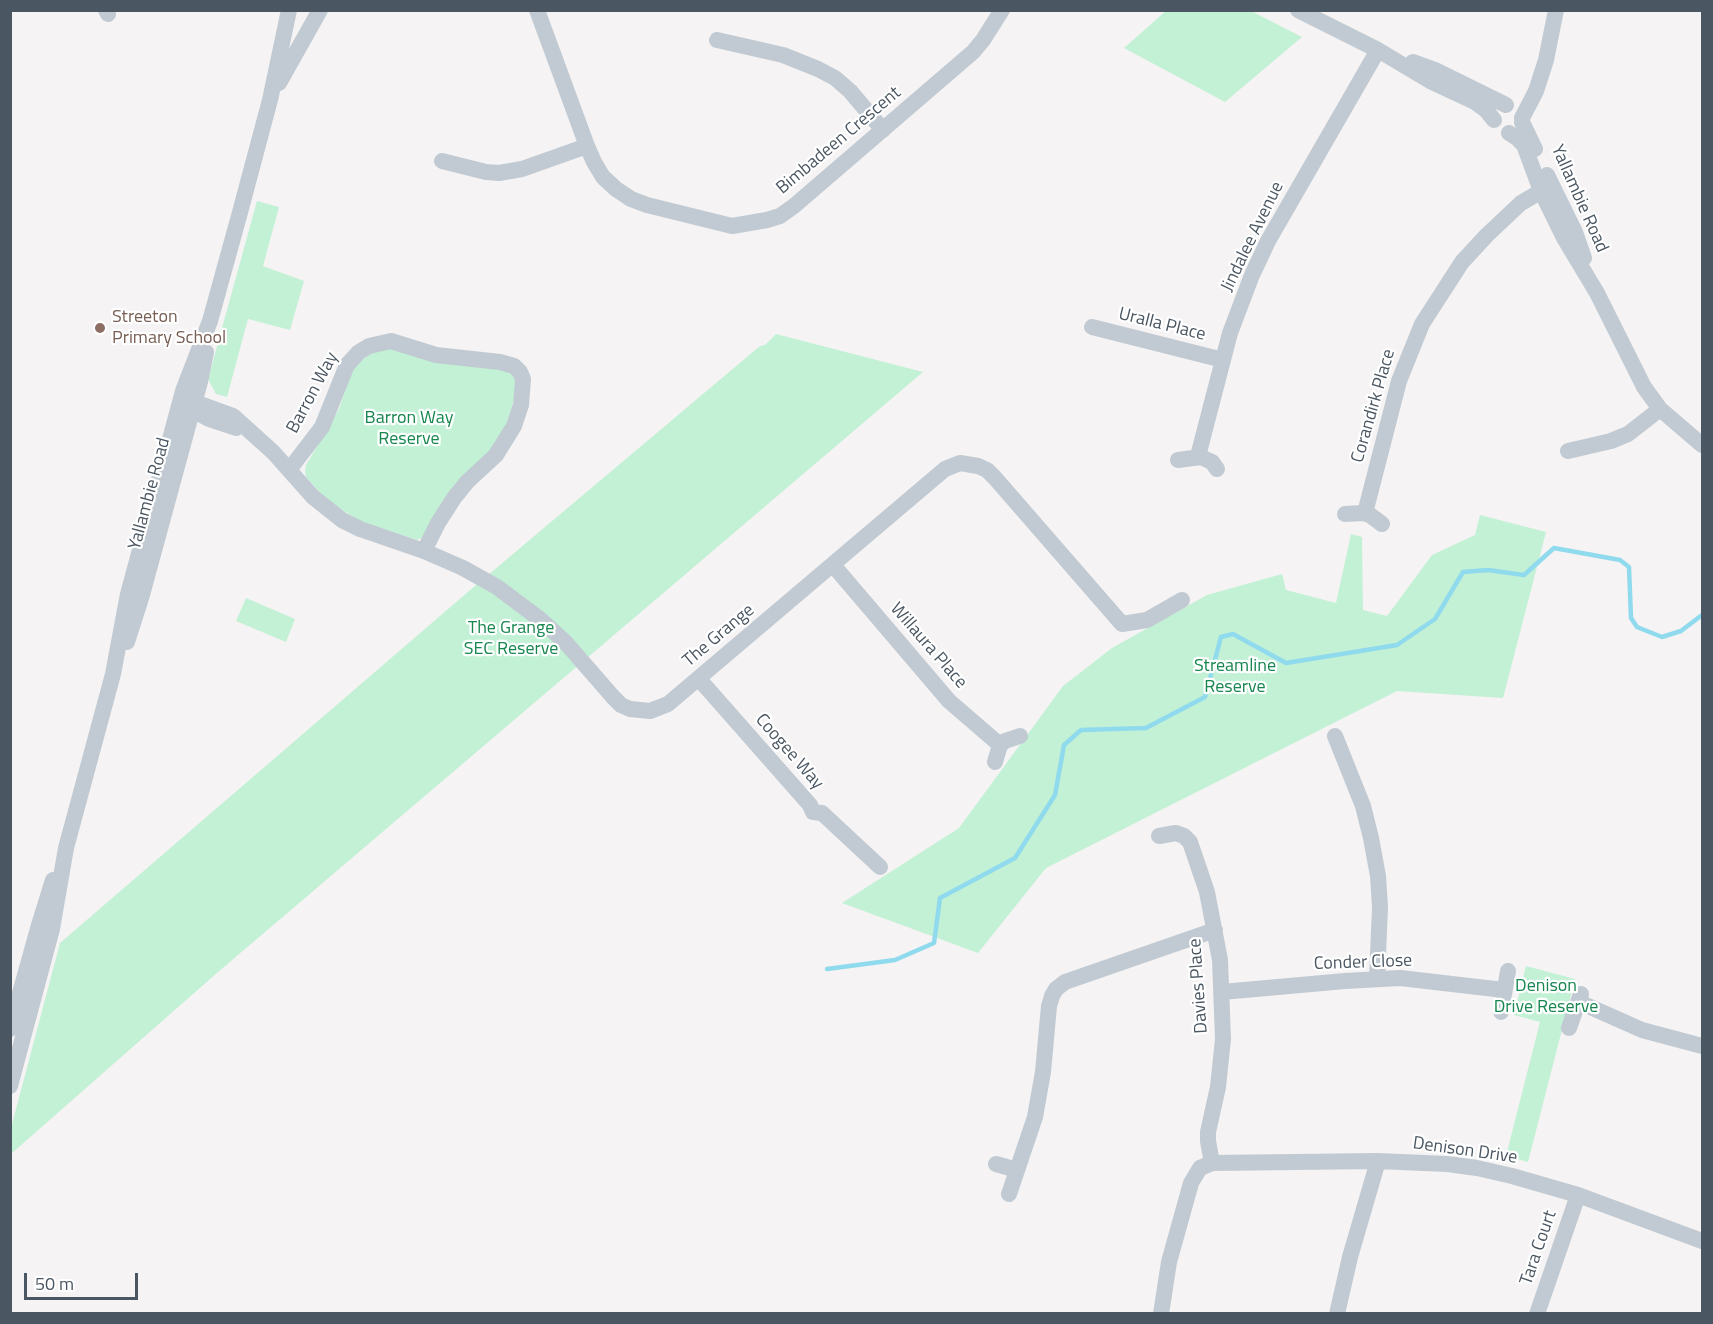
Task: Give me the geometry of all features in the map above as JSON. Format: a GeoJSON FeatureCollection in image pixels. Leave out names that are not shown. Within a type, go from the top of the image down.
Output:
{"type":"FeatureCollection","features":[{"type":"Feature","properties":{"kind":"street","name":"Yallambie Road"},"geometry":{"type":"LineString","coordinates":[[11,1084],[52,929],[66,848],[114,674],[128,594],[189,405],[196,354],[210,321],[270,100],[289,10]]}},
{"type":"Feature","properties":{"kind":"street","name":"Yallambie Road"},"geometry":{"type":"LineString","coordinates":[[270,100],[320,10]]}},
{"type":"Feature","properties":{"kind":"street","name":"Bimbadeen Crescent"},"geometry":{"type":"LineString","coordinates":[[537,10],[587,147],[603,177],[631,199],[732,226],[756,224],[780,216],[973,52],[1002,10]]}},
{"type":"Feature","properties":{"kind":"street","name":"Yallambie Road"},"geometry":{"type":"LineString","coordinates":[[1298,10],[1378,50],[1430,81],[1475,102],[1494,120],[1497,128],[1518,125]]}},
{"type":"Feature","properties":{"kind":"street"},"geometry":{"type":"LineString","coordinates":[[1518,125],[1536,91],[1551,42],[1556,10]]}},
{"type":"Feature","properties":{"kind":"street"},"geometry":{"type":"LineString","coordinates":[[717,40],[783,55],[818,69],[850,91],[883,130]]}},
{"type":"Feature","properties":{"kind":"street","name":"Yallambie Road"},"geometry":{"type":"LineString","coordinates":[[1378,50],[1435,70],[1519,111],[1517,138],[1524,145],[1546,188],[1564,238],[1597,293],[1644,387],[1660,409],[1702,445]]}},
{"type":"Feature","properties":{"kind":"street","name":"Jindalee Avenue"},"geometry":{"type":"LineString","coordinates":[[1198,456],[1240,304],[1268,241],[1378,50]]}},
{"type":"Feature","properties":{"kind":"street"},"geometry":{"type":"LineString","coordinates":[[1494,120],[1499,109],[1524,94],[1541,75]]}},
{"type":"Feature","properties":{"kind":"street"},"geometry":{"type":"LineString","coordinates":[[442,161],[499,173],[522,169],[587,147]]}},
{"type":"Feature","properties":{"kind":"street","name":"Corandirk Place"},"geometry":{"type":"LineString","coordinates":[[1365,513],[1399,381],[1422,324],[1462,262],[1486,235],[1521,204],[1546,188]]}},
{"type":"Feature","properties":{"kind":"street","name":"Uralla Place"},"geometry":{"type":"LineString","coordinates":[[1092,327],[1223,360]]}},
{"type":"Feature","properties":{"kind":"street","name":"Barron Way"},"geometry":{"type":"LineString","coordinates":[[290,470],[322,427],[347,365],[359,352],[369,346],[391,341],[436,355],[500,362],[514,366],[523,379],[521,405],[514,426],[496,455],[467,482],[454,498],[424,551]]}},
{"type":"Feature","properties":{"kind":"street","name":"The Grange"},"geometry":{"type":"LineString","coordinates":[[189,405],[256,437],[290,470],[313,497],[342,520],[464,568],[497,587],[520,603],[566,643],[613,698],[630,709],[650,711],[668,704],[945,469],[960,464],[969,464],[987,471],[995,478],[1122,624],[1148,620],[1182,600]]}},
{"type":"Feature","properties":{"kind":"street"},"geometry":{"type":"LineString","coordinates":[[1568,451],[1594,446],[1619,437],[1642,424],[1660,409]]}},
{"type":"Feature","properties":{"kind":"street"},"geometry":{"type":"LineString","coordinates":[[1178,460],[1198,456],[1207,459],[1217,469]]}},
{"type":"Feature","properties":{"kind":"street"},"geometry":{"type":"LineString","coordinates":[[1345,514],[1365,513],[1382,524]]}},
{"type":"Feature","properties":{"kind":"street","name":"Willaura Place"},"geometry":{"type":"LineString","coordinates":[[833,565],[949,701],[998,753],[1020,736]]}},
{"type":"Feature","properties":{"kind":"street","name":"Coogee Way"},"geometry":{"type":"LineString","coordinates":[[699,679],[810,805],[813,812],[822,813],[880,867]]}},
{"type":"Feature","properties":{"kind":"street"},"geometry":{"type":"LineString","coordinates":[[1335,736],[1364,806],[1378,876],[1380,907],[1377,979]]}},
{"type":"Feature","properties":{"kind":"street","name":"Davies Place"},"geometry":{"type":"LineString","coordinates":[[1159,836],[1176,833],[1184,836],[1190,842],[1207,892],[1220,960],[1223,1039],[1221,1069],[1208,1141],[1212,1163]]}},
{"type":"Feature","properties":{"kind":"street","name":"Yallambie Road"},"geometry":{"type":"LineString","coordinates":[[10,1029],[51,886],[66,848]]}},
{"type":"Feature","properties":{"kind":"street"},"geometry":{"type":"LineString","coordinates":[[1010,1194],[1040,1097],[1049,1006],[1056,989],[1065,982],[1215,930]]}},
{"type":"Feature","properties":{"kind":"street"},"geometry":{"type":"LineString","coordinates":[[1501,1012],[1508,971]]}},
{"type":"Feature","properties":{"kind":"street","name":"Conder Close"},"geometry":{"type":"LineString","coordinates":[[1222,992],[1377,979],[1432,981],[1504,990]]}},
{"type":"Feature","properties":{"kind":"street"},"geometry":{"type":"LineString","coordinates":[[1569,1028],[1580,998],[1642,1030],[1702,1046]]}},
{"type":"Feature","properties":{"kind":"street"},"geometry":{"type":"LineString","coordinates":[[1337,1314],[1350,1257],[1378,1161]]}},
{"type":"Feature","properties":{"kind":"street","name":"Denison Drive"},"geometry":{"type":"LineString","coordinates":[[1212,1163],[1378,1161],[1447,1164],[1477,1168],[1578,1195],[1702,1241]]}},
{"type":"Feature","properties":{"kind":"street"},"geometry":{"type":"LineString","coordinates":[[1161,1314],[1169,1262],[1191,1183],[1200,1168],[1212,1163]]}},
{"type":"Feature","properties":{"kind":"street"},"geometry":{"type":"LineString","coordinates":[[996,1164],[1017,1170]]}},
{"type":"Feature","properties":{"kind":"street","name":"Tara Court"},"geometry":{"type":"LineString","coordinates":[[1536,1314],[1578,1195]]}},
{"type":"Feature","properties":{"kind":"green space"},"geometry":{"type":"Polygon","coordinates":[[[1167,10],[1251,11],[1302,37],[1225,102],[1124,48],[1167,10]]]}},
{"type":"Feature","properties":{"kind":"green space"},"geometry":{"type":"Polygon","coordinates":[[[257,201],[279,207],[263,266],[304,281],[290,330],[248,319],[227,397],[216,394],[208,379],[257,201]]]}},
{"type":"Feature","properties":{"kind":"green space","name":"The Grange SEC Reserve"},"geometry":{"type":"Polygon","coordinates":[[[776,334],[923,372],[218,972],[11,1154],[11,1128],[60,943],[469,591],[776,334]]]}},
{"type":"Feature","properties":{"kind":"green space","name":"Barron Way Reserve"},"geometry":{"type":"Polygon","coordinates":[[[389,347],[508,369],[518,384],[506,430],[424,537],[417,540],[363,523],[327,500],[306,477],[305,471],[306,465],[339,409],[352,369],[372,352],[389,347]]]}},
{"type":"Feature","properties":{"kind":"green space","name":"Streamline Reserve"},"geometry":{"type":"Polygon","coordinates":[[[1480,515],[1546,532],[1503,698],[1397,691],[1046,868],[978,953],[842,903],[959,828],[1063,686],[1112,648],[1207,595],[1282,574],[1286,590],[1336,603],[1351,534],[1362,537],[1363,610],[1387,616],[1432,555],[1475,535],[1480,515]]]}},
{"type":"Feature","properties":{"kind":"green space"},"geometry":{"type":"Polygon","coordinates":[[[246,598],[295,619],[286,642],[236,621],[246,598]]]}},
{"type":"Feature","properties":{"kind":"green space","name":"Denison Drive Reserve"},"geometry":{"type":"Polygon","coordinates":[[[1526,966],[1575,979],[1528,1162],[1506,1156],[1540,1022],[1514,1015],[1526,966]]]}},
{"type":"Feature","properties":{"kind":"waterway"},"geometry":{"type":"LineString","coordinates":[[827,969],[895,960],[934,943],[940,898],[1015,858],[1055,795],[1064,745],[1081,730],[1146,728],[1205,697],[1221,637],[1233,634],[1286,663],[1397,645],[1435,619],[1463,572],[1488,570],[1524,575],[1554,548],[1620,560],[1629,567],[1631,618],[1637,627],[1662,637],[1681,631],[1702,615]]}},
{"type":"Feature","properties":{"kind":"place","name":"Streeton Primary School"},"geometry":{"type":"Point","coordinates":[100,328]}}]}
